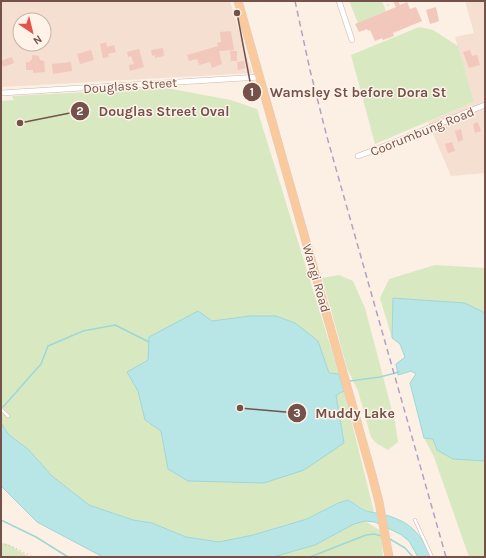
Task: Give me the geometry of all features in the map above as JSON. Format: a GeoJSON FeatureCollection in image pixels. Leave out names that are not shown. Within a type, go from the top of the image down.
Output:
{"type":"FeatureCollection","features":[{"type":"Feature","properties":{"kind":"main road","name":"Wangi Road"},"geometry":{"type":"LineString","coordinates":[[238,1],[379,502],[389,557]]}},
{"type":"Feature","properties":{"kind":"street"},"geometry":{"type":"LineString","coordinates":[[339,1],[352,40]]}},
{"type":"Feature","properties":{"kind":"street","name":"Douglass Street"},"geometry":{"type":"LineString","coordinates":[[1,93],[259,76]]}},
{"type":"Feature","properties":{"kind":"street","name":"Coorumbung Road"},"geometry":{"type":"LineString","coordinates":[[358,156],[410,137],[443,121],[485,105]]}},
{"type":"Feature","properties":{"kind":"lane"},"geometry":{"type":"LineString","coordinates":[[1,409],[8,416]]}},
{"type":"Feature","properties":{"kind":"lane"},"geometry":{"type":"LineString","coordinates":[[415,520],[432,557]]}},
{"type":"Feature","properties":{"kind":"path"},"geometry":{"type":"LineString","coordinates":[[386,1],[389,7]]}},
{"type":"Feature","properties":{"kind":"path"},"geometry":{"type":"LineString","coordinates":[[1,544],[11,546],[34,557]]}},
{"type":"Feature","properties":{"kind":"shaded area"},"geometry":{"type":"Polygon","coordinates":[[[1,1],[230,1],[252,73],[1,87],[1,1]]]}},
{"type":"Feature","properties":{"kind":"shaded area"},"geometry":{"type":"Polygon","coordinates":[[[465,1],[485,1],[485,173],[451,176],[428,122],[474,102],[455,37],[474,33],[465,1]]]}},
{"type":"Feature","properties":{"kind":"green space"},"geometry":{"type":"Polygon","coordinates":[[[349,1],[382,1],[386,11],[358,23],[349,1]]]}},
{"type":"Feature","properties":{"kind":"green space"},"geometry":{"type":"Polygon","coordinates":[[[419,27],[433,30],[458,46],[474,102],[375,144],[351,55],[419,27]]]}},
{"type":"Feature","properties":{"kind":"green space"},"geometry":{"type":"Polygon","coordinates":[[[166,88],[231,100],[257,109],[339,374],[329,373],[318,341],[250,316],[212,321],[127,372],[138,391],[145,420],[161,431],[168,469],[344,443],[336,395],[344,391],[374,512],[369,512],[348,500],[338,503],[307,519],[253,535],[219,542],[186,537],[152,523],[133,520],[89,505],[52,476],[28,449],[9,435],[1,423],[1,101],[14,100],[12,96],[166,88]]]}},
{"type":"Feature","properties":{"kind":"green space"},"geometry":{"type":"Polygon","coordinates":[[[435,265],[485,268],[485,313],[465,303],[393,298],[392,338],[380,298],[389,279],[435,265]]]}},
{"type":"Feature","properties":{"kind":"green space"},"geometry":{"type":"Polygon","coordinates":[[[339,275],[353,281],[365,308],[395,422],[398,442],[388,450],[376,443],[371,437],[358,391],[347,368],[322,278],[339,275]]]}},
{"type":"Feature","properties":{"kind":"green space"},"geometry":{"type":"Polygon","coordinates":[[[424,438],[433,439],[437,450],[485,461],[485,557],[469,557],[434,457],[424,438]]]}},
{"type":"Feature","properties":{"kind":"green space"},"geometry":{"type":"Polygon","coordinates":[[[365,521],[381,531],[383,557],[273,557],[315,545],[354,524],[365,521]]]}},
{"type":"Feature","properties":{"kind":"green space"},"geometry":{"type":"Polygon","coordinates":[[[1,543],[8,544],[29,557],[1,557],[1,543]]]}},
{"type":"Feature","properties":{"kind":"water"},"geometry":{"type":"Polygon","coordinates":[[[393,298],[465,303],[485,313],[485,461],[453,459],[437,450],[433,439],[424,438],[410,383],[416,374],[411,371],[398,375],[396,364],[405,357],[400,344],[392,338],[393,298]]]}},
{"type":"Feature","properties":{"kind":"water"},"geometry":{"type":"Polygon","coordinates":[[[198,311],[212,321],[250,316],[276,316],[295,323],[318,341],[329,373],[339,374],[344,391],[336,395],[344,443],[304,470],[264,483],[188,481],[168,469],[161,431],[145,420],[138,391],[127,372],[148,360],[149,337],[198,311]]]}},
{"type":"Feature","properties":{"kind":"water"},"geometry":{"type":"Polygon","coordinates":[[[1,423],[9,435],[28,449],[52,476],[89,505],[133,520],[152,523],[186,537],[219,542],[253,535],[307,519],[338,503],[348,500],[362,509],[400,520],[408,525],[414,530],[426,546],[431,557],[418,557],[409,541],[400,534],[375,522],[365,521],[354,524],[315,545],[273,557],[103,557],[37,522],[1,486],[1,423]]]}},
{"type":"Feature","properties":{"kind":"building"},"geometry":{"type":"Polygon","coordinates":[[[393,1],[398,1],[400,5],[407,2],[410,9],[416,7],[422,21],[393,33],[394,36],[383,40],[382,38],[375,41],[370,30],[368,31],[367,29],[359,32],[355,24],[396,7],[393,1]]]}},
{"type":"Feature","properties":{"kind":"building"},"geometry":{"type":"Polygon","coordinates":[[[436,7],[439,21],[430,24],[426,10],[436,7]]]}},
{"type":"Feature","properties":{"kind":"building"},"geometry":{"type":"Polygon","coordinates":[[[231,31],[234,50],[219,51],[222,64],[212,68],[210,62],[199,65],[197,59],[189,61],[187,55],[218,46],[217,43],[221,42],[220,32],[231,31]]]}},
{"type":"Feature","properties":{"kind":"building"},"geometry":{"type":"Polygon","coordinates":[[[106,42],[107,47],[114,45],[116,52],[108,54],[109,57],[103,58],[100,44],[106,42]]]}},
{"type":"Feature","properties":{"kind":"building"},"geometry":{"type":"Polygon","coordinates":[[[163,48],[164,56],[155,58],[155,55],[152,56],[151,50],[163,48]]]}},
{"type":"Feature","properties":{"kind":"building"},"geometry":{"type":"Polygon","coordinates":[[[139,49],[144,67],[130,71],[129,65],[134,64],[131,56],[128,57],[127,52],[139,49]]]}},
{"type":"Feature","properties":{"kind":"building"},"geometry":{"type":"Polygon","coordinates":[[[91,50],[94,60],[80,64],[77,54],[91,50]]]}},
{"type":"Feature","properties":{"kind":"building"},"geometry":{"type":"Polygon","coordinates":[[[470,50],[472,56],[477,55],[480,65],[469,68],[463,52],[470,50]]]}},
{"type":"Feature","properties":{"kind":"building"},"geometry":{"type":"Polygon","coordinates":[[[230,51],[237,51],[237,61],[231,61],[230,51]]]}},
{"type":"Feature","properties":{"kind":"building"},"geometry":{"type":"Polygon","coordinates":[[[32,55],[39,56],[40,60],[44,61],[45,72],[33,73],[33,70],[26,70],[26,62],[30,62],[30,60],[32,60],[32,55]]]}},
{"type":"Feature","properties":{"kind":"building"},"geometry":{"type":"Polygon","coordinates":[[[12,57],[14,63],[3,67],[1,61],[12,57]]]}},
{"type":"Feature","properties":{"kind":"building"},"geometry":{"type":"Polygon","coordinates":[[[244,61],[245,68],[238,70],[237,62],[244,61]]]}},
{"type":"Feature","properties":{"kind":"building"},"geometry":{"type":"Polygon","coordinates":[[[71,62],[72,71],[53,74],[52,64],[71,62]]]}},
{"type":"Feature","properties":{"kind":"building"},"geometry":{"type":"Polygon","coordinates":[[[478,122],[481,131],[475,133],[473,124],[478,122]]]}},
{"type":"Feature","properties":{"kind":"building"},"geometry":{"type":"Polygon","coordinates":[[[461,129],[463,140],[458,142],[455,131],[461,129]]]}},
{"type":"Feature","properties":{"kind":"building"},"geometry":{"type":"Polygon","coordinates":[[[452,142],[455,151],[448,153],[445,144],[452,142]]]}},
{"type":"Feature","properties":{"kind":"waterway"},"geometry":{"type":"LineString","coordinates":[[3,407],[41,364],[48,346],[83,331],[115,325],[149,342]]}},
{"type":"Feature","properties":{"kind":"waterway"},"geometry":{"type":"LineString","coordinates":[[350,381],[380,377],[399,372]]}},
{"type":"Feature","properties":{"kind":"waterway"},"geometry":{"type":"LineString","coordinates":[[1,520],[36,537],[68,557]]}},
{"type":"Feature","properties":{"kind":"waterway"},"geometry":{"type":"LineString","coordinates":[[310,557],[366,535],[374,534],[382,536]]}},
{"type":"Feature","properties":{"kind":"waterway"},"geometry":{"type":"LineString","coordinates":[[390,539],[405,548],[413,557]]}},
{"type":"Feature","properties":{"kind":"railway"},"geometry":{"type":"LineString","coordinates":[[295,1],[310,70],[327,137],[446,557]]}},
{"type":"Feature","properties":{"kind":"place","name":"Wamsley St before Dora St"},"geometry":{"type":"Point","coordinates":[237,13]}},
{"type":"Feature","properties":{"kind":"place","name":"Douglas Street Oval"},"geometry":{"type":"Point","coordinates":[20,123]}},
{"type":"Feature","properties":{"kind":"place","name":"Muddy Lake"},"geometry":{"type":"Point","coordinates":[240,408]}}]}
